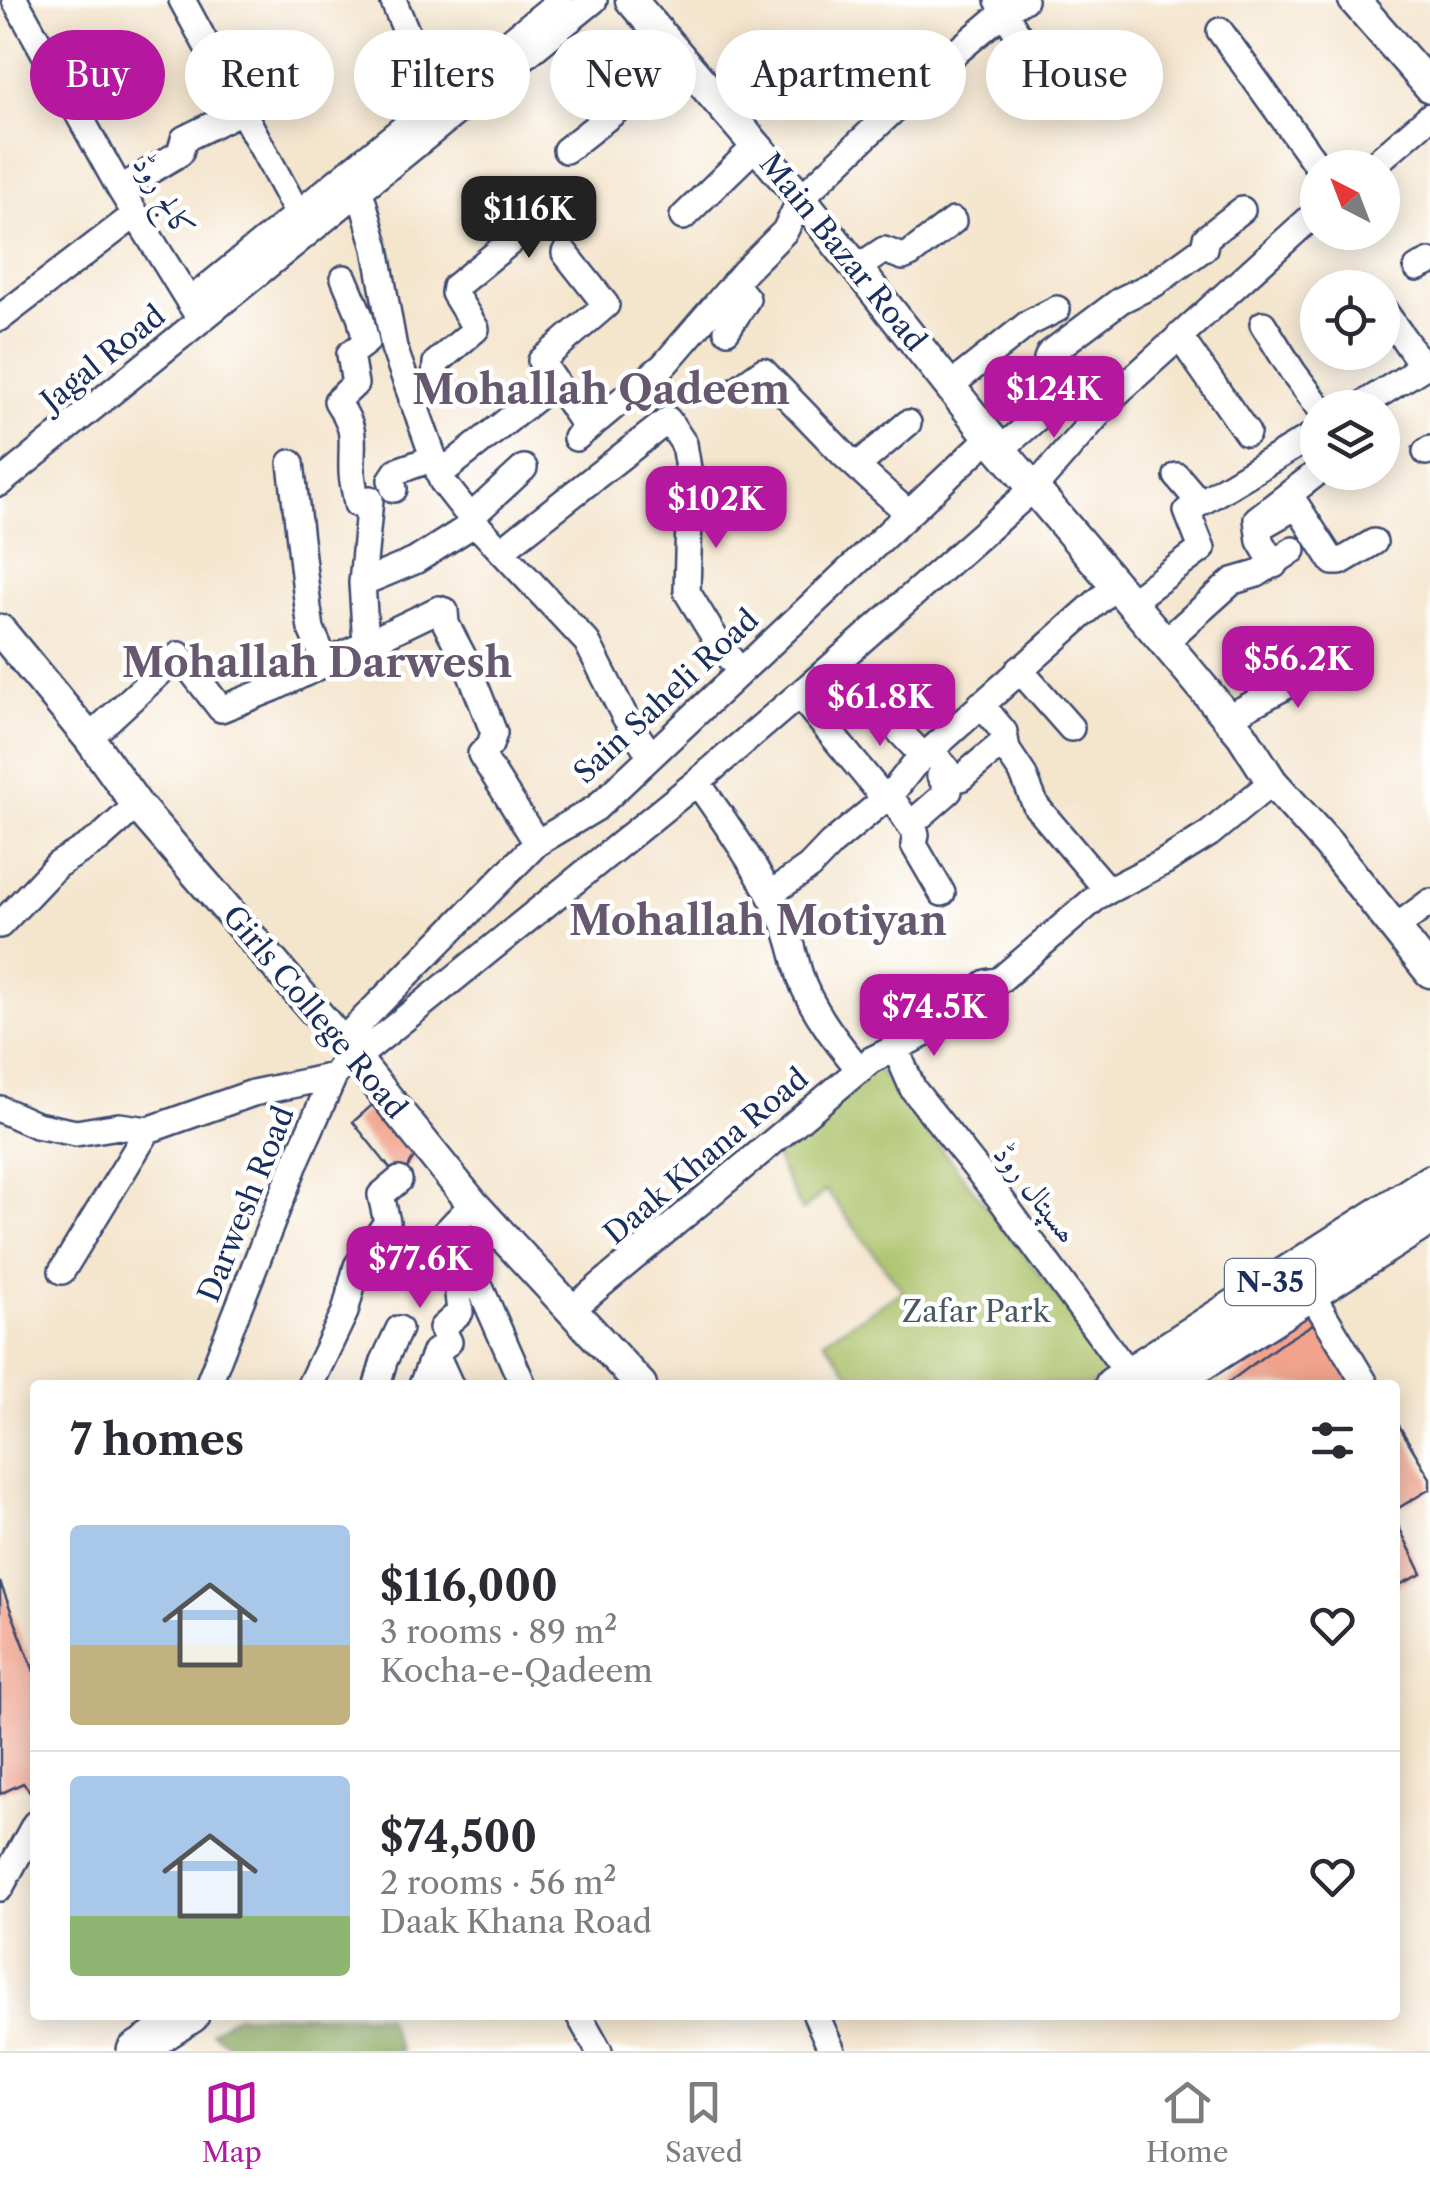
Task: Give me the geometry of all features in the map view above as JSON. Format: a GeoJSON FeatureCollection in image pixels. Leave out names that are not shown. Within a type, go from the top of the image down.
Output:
{"type":"FeatureCollection","features":[{"type":"Feature","properties":{"kind":"highway","name":"N-35"},"geometry":{"type":"LineString","coordinates":[[1121,1380],[1430,1183]]}},
{"type":"Feature","properties":{"kind":"highway","name":"N-35"},"geometry":{"type":"LineString","coordinates":[[1174,1380],[1430,1216]]}},
{"type":"Feature","properties":{"kind":"highway"},"geometry":{"type":"LineString","coordinates":[[110,2051],[158,2020]]}},
{"type":"Feature","properties":{"kind":"highway"},"geometry":{"type":"LineString","coordinates":[[135,2051],[183,2020]]}},
{"type":"Feature","properties":{"kind":"main road","name":"Main Bazar Road"},"geometry":{"type":"LineString","coordinates":[[631,0],[657,30]]}},
{"type":"Feature","properties":{"kind":"main road"},"geometry":{"type":"LineString","coordinates":[[1354,0],[1430,87]]}},
{"type":"Feature","properties":{"kind":"main road","name":"Main Bazar Road"},"geometry":{"type":"LineString","coordinates":[[696,75],[802,198],[995,443],[1228,718],[1272,782],[1328,844],[1430,972]]}},
{"type":"Feature","properties":{"kind":"main road","name":"Girls College Road"},"geometry":{"type":"LineString","coordinates":[[0,630],[137,805],[346,1057],[473,1204],[636,1380]]}},
{"type":"Feature","properties":{"kind":"street","name":"کالج روڈ"},"geometry":{"type":"LineString","coordinates":[[16,0],[120,189],[195,311]]}},
{"type":"Feature","properties":{"kind":"street"},"geometry":{"type":"LineString","coordinates":[[182,0],[198,30]]}},
{"type":"Feature","properties":{"kind":"street"},"geometry":{"type":"LineString","coordinates":[[393,0],[406,30]]}},
{"type":"Feature","properties":{"kind":"street"},"geometry":{"type":"LineString","coordinates":[[524,30],[561,0]]}},
{"type":"Feature","properties":{"kind":"street"},"geometry":{"type":"LineString","coordinates":[[195,311],[360,191],[594,0]]}},
{"type":"Feature","properties":{"kind":"street"},"geometry":{"type":"LineString","coordinates":[[565,253],[606,305],[541,361],[582,434],[664,365],[734,283],[785,231],[802,198],[1009,4],[1021,30]]}},
{"type":"Feature","properties":{"kind":"street"},"geometry":{"type":"LineString","coordinates":[[1220,31],[1315,150]]}},
{"type":"Feature","properties":{"kind":"street"},"geometry":{"type":"LineString","coordinates":[[1391,150],[1430,116]]}},
{"type":"Feature","properties":{"kind":"street"},"geometry":{"type":"LineString","coordinates":[[120,189],[180,153],[184,138],[221,120]]}},
{"type":"Feature","properties":{"kind":"street"},"geometry":{"type":"LineString","coordinates":[[247,120],[298,214]]}},
{"type":"Feature","properties":{"kind":"street"},"geometry":{"type":"LineString","coordinates":[[195,311],[298,214],[413,120]]}},
{"type":"Feature","properties":{"kind":"street"},"geometry":{"type":"LineString","coordinates":[[566,150],[604,120]]}},
{"type":"Feature","properties":{"kind":"street"},"geometry":{"type":"LineString","coordinates":[[683,216],[757,145]]}},
{"type":"Feature","properties":{"kind":"street"},"geometry":{"type":"LineString","coordinates":[[360,191],[376,248],[394,348],[437,466],[473,520],[587,642],[625,718],[651,756]]}},
{"type":"Feature","properties":{"kind":"street"},"geometry":{"type":"LineString","coordinates":[[412,401],[435,383],[436,363],[476,328],[454,293],[455,287],[563,199]]}},
{"type":"Feature","properties":{"kind":"street","name":"Sain Saheli Road"},"geometry":{"type":"LineString","coordinates":[[346,1057],[537,843],[596,808],[908,513],[995,443],[1066,393],[1067,388],[1047,359],[1050,354],[1121,300],[1154,284],[1204,248],[1206,238],[1242,210]]}},
{"type":"Feature","properties":{"kind":"street"},"geometry":{"type":"LineString","coordinates":[[0,318],[136,214]]}},
{"type":"Feature","properties":{"kind":"street"},"geometry":{"type":"LineString","coordinates":[[857,268],[884,250],[903,257],[910,254],[953,221]]}},
{"type":"Feature","properties":{"kind":"street"},"geometry":{"type":"LineString","coordinates":[[0,1109],[36,1125],[76,1134],[119,1126],[148,1130],[346,1057],[697,782],[835,664],[1034,488],[1116,394],[1300,227]]}},
{"type":"Feature","properties":{"kind":"street"},"geometry":{"type":"LineString","coordinates":[[344,278],[366,342],[350,354],[355,384],[337,400],[351,423],[355,443],[352,472],[358,504],[370,499],[362,583],[366,644]]}},
{"type":"Feature","properties":{"kind":"street"},"geometry":{"type":"LineString","coordinates":[[726,330],[747,299],[734,283]]}},
{"type":"Feature","properties":{"kind":"street"},"geometry":{"type":"LineString","coordinates":[[951,385],[1029,324],[1057,309]]}},
{"type":"Feature","properties":{"kind":"street","name":"Jagal Road"},"geometry":{"type":"LineString","coordinates":[[0,483],[195,311]]}},
{"type":"Feature","properties":{"kind":"street"},"geometry":{"type":"LineString","coordinates":[[1263,324],[1308,390]]}},
{"type":"Feature","properties":{"kind":"street"},"geometry":{"type":"LineString","coordinates":[[1386,390],[1421,368],[1400,334]]}},
{"type":"Feature","properties":{"kind":"street"},"geometry":{"type":"LineString","coordinates":[[1179,336],[1248,433]]}},
{"type":"Feature","properties":{"kind":"street"},"geometry":{"type":"LineString","coordinates":[[738,389],[763,370],[908,513]]}},
{"type":"Feature","properties":{"kind":"street"},"geometry":{"type":"LineString","coordinates":[[394,489],[391,480],[397,471],[437,466],[546,390]]}},
{"type":"Feature","properties":{"kind":"street"},"geometry":{"type":"LineString","coordinates":[[502,550],[668,420],[684,444],[690,480],[688,592],[740,671]]}},
{"type":"Feature","properties":{"kind":"street"},"geometry":{"type":"LineString","coordinates":[[857,466],[908,422]]}},
{"type":"Feature","properties":{"kind":"street"},"geometry":{"type":"LineString","coordinates":[[770,894],[809,867],[830,844],[886,799],[927,754],[1019,670],[1123,594],[1200,552],[1202,546],[1188,510],[1300,443]]}},
{"type":"Feature","properties":{"kind":"street"},"geometry":{"type":"LineString","coordinates":[[291,463],[311,629],[325,661]]}},
{"type":"Feature","properties":{"kind":"street"},"geometry":{"type":"LineString","coordinates":[[362,583],[415,561],[473,520],[524,468]]}},
{"type":"Feature","properties":{"kind":"street"},"geometry":{"type":"LineString","coordinates":[[1177,476],[1200,503]]}},
{"type":"Feature","properties":{"kind":"street"},"geometry":{"type":"LineString","coordinates":[[1165,642],[1232,581],[1257,574],[1284,557],[1260,541],[1256,522],[1300,486]]}},
{"type":"Feature","properties":{"kind":"street"},"geometry":{"type":"LineString","coordinates":[[1260,527],[1297,506],[1333,562],[1340,562],[1374,542]]}},
{"type":"Feature","properties":{"kind":"street"},"geometry":{"type":"LineString","coordinates":[[88,738],[179,655],[221,709],[274,688],[439,609],[444,612],[494,733],[482,754],[537,843]]}},
{"type":"Feature","properties":{"kind":"street"},"geometry":{"type":"LineString","coordinates":[[1228,718],[1341,656]]}},
{"type":"Feature","properties":{"kind":"street"},"geometry":{"type":"LineString","coordinates":[[835,664],[946,768],[940,776],[949,791],[910,825]]}},
{"type":"Feature","properties":{"kind":"street"},"geometry":{"type":"LineString","coordinates":[[1019,670],[1071,728]]}},
{"type":"Feature","properties":{"kind":"street"},"geometry":{"type":"LineString","coordinates":[[799,695],[886,799],[895,802],[916,834],[914,845],[942,893]]}},
{"type":"Feature","properties":{"kind":"street"},"geometry":{"type":"LineString","coordinates":[[981,704],[1004,732],[1007,750],[1023,774],[1036,806],[1108,891]]}},
{"type":"Feature","properties":{"kind":"street"},"geometry":{"type":"LineString","coordinates":[[961,778],[1005,740]]}},
{"type":"Feature","properties":{"kind":"street"},"geometry":{"type":"LineString","coordinates":[[697,782],[742,845],[770,894],[786,927],[803,985],[824,1024],[860,1070]]}},
{"type":"Feature","properties":{"kind":"street","name":"Daak Khana Road"},"geometry":{"type":"LineString","coordinates":[[572,1309],[871,1060],[930,1031],[986,983],[1000,980],[1108,891],[1209,834],[1272,782]]}},
{"type":"Feature","properties":{"kind":"street"},"geometry":{"type":"LineString","coordinates":[[0,926],[57,865],[100,839],[137,805]]}},
{"type":"Feature","properties":{"kind":"street"},"geometry":{"type":"LineString","coordinates":[[1395,928],[1430,902]]}},
{"type":"Feature","properties":{"kind":"street","name":"ھسپتال روڈ"},"geometry":{"type":"LineString","coordinates":[[896,1050],[913,1089],[1013,1215],[1121,1380]]}},
{"type":"Feature","properties":{"kind":"street","name":"Darwesh Road"},"geometry":{"type":"LineString","coordinates":[[210,1380],[296,1161],[346,1057]]}},
{"type":"Feature","properties":{"kind":"street"},"geometry":{"type":"LineString","coordinates":[[62,1271],[148,1130]]}},
{"type":"Feature","properties":{"kind":"street"},"geometry":{"type":"LineString","coordinates":[[312,1380],[345,1312],[357,1266],[387,1222],[381,1195],[399,1180]]}},
{"type":"Feature","properties":{"kind":"street"},"geometry":{"type":"LineString","coordinates":[[473,1204],[444,1233],[458,1261],[476,1278],[521,1380]]}},
{"type":"Feature","properties":{"kind":"street"},"geometry":{"type":"LineString","coordinates":[[424,1380],[435,1352],[449,1342],[442,1328],[460,1312],[458,1294],[476,1278]]}},
{"type":"Feature","properties":{"kind":"street"},"geometry":{"type":"LineString","coordinates":[[1310,1292],[1363,1380]]}},
{"type":"Feature","properties":{"kind":"street"},"geometry":{"type":"LineString","coordinates":[[378,1380],[399,1329]]}},
{"type":"Feature","properties":{"kind":"street"},"geometry":{"type":"LineString","coordinates":[[435,1352],[448,1380]]}},
{"type":"Feature","properties":{"kind":"street"},"geometry":{"type":"LineString","coordinates":[[0,1888],[30,1833]]}},
{"type":"Feature","properties":{"kind":"street"},"geometry":{"type":"LineString","coordinates":[[582,2020],[599,2051]]}},
{"type":"Feature","properties":{"kind":"street"},"geometry":{"type":"LineString","coordinates":[[818,2020],[832,2051]]}},
{"type":"Feature","properties":{"kind":"green space","name":"Zafar Park"},"geometry":{"type":"Polygon","coordinates":[[[873,1062],[1115,1370],[1100,1380],[855,1380],[824,1340],[903,1291],[826,1190],[802,1211],[770,1147],[873,1062]]]}},
{"type":"Feature","properties":{"kind":"green space"},"geometry":{"type":"Polygon","coordinates":[[[229,2020],[387,2020],[400,2051],[239,2051],[211,2032],[229,2020]]]}},
{"type":"Feature","properties":{"kind":"building"},"geometry":{"type":"Polygon","coordinates":[[[379,1099],[420,1149],[399,1180],[353,1122],[379,1099]]]}},
{"type":"Feature","properties":{"kind":"building"},"geometry":{"type":"Polygon","coordinates":[[[1331,1313],[1371,1380],[1232,1380],[1331,1313]]]}},
{"type":"Feature","properties":{"kind":"building"},"geometry":{"type":"Polygon","coordinates":[[[1400,1427],[1430,1478],[1430,1489],[1400,1507],[1400,1427]]]}},
{"type":"Feature","properties":{"kind":"building"},"geometry":{"type":"Polygon","coordinates":[[[1400,1529],[1422,1574],[1400,1585],[1400,1529]]]}},
{"type":"Feature","properties":{"kind":"building"},"geometry":{"type":"Polygon","coordinates":[[[0,1582],[30,1661],[30,1791],[23,1783],[0,1794],[0,1582]]]}},
{"type":"Feature","properties":{"kind":"district","name":"Mohallah Qadeem"},"geometry":{"type":"Point","coordinates":[601,389]}},
{"type":"Feature","properties":{"kind":"district","name":"Mohallah Darwesh"},"geometry":{"type":"Point","coordinates":[317,662]}},
{"type":"Feature","properties":{"kind":"district","name":"Mohallah Motiyan"},"geometry":{"type":"Point","coordinates":[758,920]}}]}
